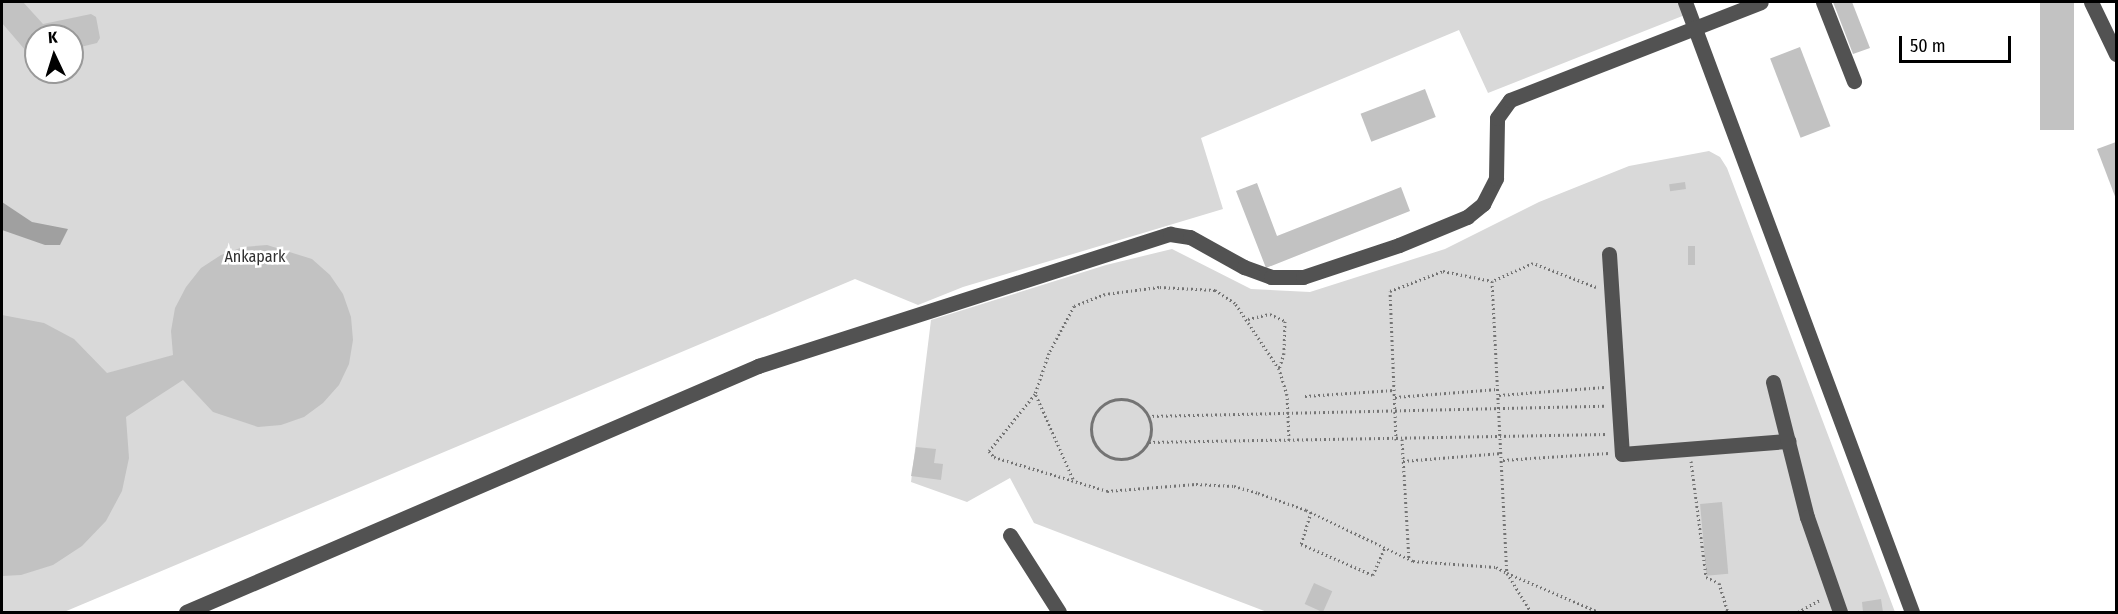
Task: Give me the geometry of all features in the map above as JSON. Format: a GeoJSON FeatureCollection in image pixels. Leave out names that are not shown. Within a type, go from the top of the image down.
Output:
{"type":"FeatureCollection","features":[{"type":"Feature","properties":{"kind":"street"},"geometry":{"type":"LineString","coordinates":[[1685,2],[1912,612]]}},
{"type":"Feature","properties":{"kind":"street"},"geometry":{"type":"LineString","coordinates":[[186,612],[758,366],[1170,234],[1190,237],[1244,267],[1271,277],[1303,277],[1399,245],[1467,218],[1483,204],[1496,178],[1497,118],[1510,100],[1696,29],[1723,14],[1761,2]]}},
{"type":"Feature","properties":{"kind":"street"},"geometry":{"type":"LineString","coordinates":[[1823,2],[1854,81]]}},
{"type":"Feature","properties":{"kind":"street"},"geometry":{"type":"LineString","coordinates":[[2091,2],[2116,54]]}},
{"type":"Feature","properties":{"kind":"street"},"geometry":{"type":"LineString","coordinates":[[1609,254],[1622,452],[1690,450],[1788,441]]}},
{"type":"Feature","properties":{"kind":"street"},"geometry":{"type":"LineString","coordinates":[[1773,382],[1807,517],[1840,612]]}},
{"type":"Feature","properties":{"kind":"street"},"geometry":{"type":"LineString","coordinates":[[1010,536],[1059,612]]}},
{"type":"Feature","properties":{"kind":"path"},"geometry":{"type":"LineString","coordinates":[[1396,440],[1388,297],[1393,287],[1443,271],[1492,281],[1533,263],[1612,292]]}},
{"type":"Feature","properties":{"kind":"path"},"geometry":{"type":"LineString","coordinates":[[1492,281],[1503,460],[1507,573],[1531,612]]}},
{"type":"Feature","properties":{"kind":"path"},"geometry":{"type":"LineString","coordinates":[[1289,440],[1288,413],[1279,369],[1248,319],[1235,303],[1215,290],[1159,287],[1089,298],[1065,317],[1035,394],[990,445],[990,455],[1107,491],[1196,484],[1234,486],[1311,512],[1409,560],[1428,565],[1482,564],[1599,612]]}},
{"type":"Feature","properties":{"kind":"path"},"geometry":{"type":"LineString","coordinates":[[1248,319],[1270,314],[1285,321],[1284,353],[1279,369]]}},
{"type":"Feature","properties":{"kind":"path"},"geometry":{"type":"LineString","coordinates":[[1499,394],[1618,387]]}},
{"type":"Feature","properties":{"kind":"path"},"geometry":{"type":"LineString","coordinates":[[1395,397],[1498,389]]}},
{"type":"Feature","properties":{"kind":"path"},"geometry":{"type":"LineString","coordinates":[[1305,396],[1394,390]]}},
{"type":"Feature","properties":{"kind":"path"},"geometry":{"type":"LineString","coordinates":[[1035,394],[1074,481]]}},
{"type":"Feature","properties":{"kind":"path"},"geometry":{"type":"LineString","coordinates":[[1149,442],[1148,416],[1138,404],[1118,399],[1099,408],[1090,427],[1096,448],[1113,459],[1134,457],[1149,442],[1396,440],[1621,434]]}},
{"type":"Feature","properties":{"kind":"path"},"geometry":{"type":"LineString","coordinates":[[1148,416],[1619,405]]}},
{"type":"Feature","properties":{"kind":"path"},"geometry":{"type":"LineString","coordinates":[[1402,439],[1409,560]]}},
{"type":"Feature","properties":{"kind":"path"},"geometry":{"type":"LineString","coordinates":[[1690,450],[1706,578],[1719,583],[1728,612]]}},
{"type":"Feature","properties":{"kind":"path"},"geometry":{"type":"LineString","coordinates":[[1503,460],[1622,452]]}},
{"type":"Feature","properties":{"kind":"path"},"geometry":{"type":"LineString","coordinates":[[1403,461],[1502,453]]}},
{"type":"Feature","properties":{"kind":"path"},"geometry":{"type":"LineString","coordinates":[[1311,512],[1301,544],[1373,575],[1385,547]]}},
{"type":"Feature","properties":{"kind":"path"},"geometry":{"type":"LineString","coordinates":[[1798,612],[1834,592]]}},
{"type":"Feature","properties":{"kind":"green space","name":"Ankapark"},"geometry":{"type":"Polygon","coordinates":[[[2,2],[1692,2],[1695,11],[1488,93],[1459,30],[1201,138],[1223,209],[963,287],[918,305],[855,279],[64,612],[2,612],[2,2]]]}},
{"type":"Feature","properties":{"kind":"green space"},"geometry":{"type":"Polygon","coordinates":[[[1709,151],[1720,157],[1727,168],[1895,612],[1267,612],[1034,523],[1010,478],[967,502],[911,482],[931,320],[1106,265],[1172,249],[1251,289],[1310,292],[1445,249],[1539,202],[1629,166],[1709,151]]]}},
{"type":"Feature","properties":{"kind":"shaded area"},"geometry":{"type":"Polygon","coordinates":[[[2,202],[32,222],[68,229],[60,245],[45,245],[2,230],[2,202]]]}},
{"type":"Feature","properties":{"kind":"building"},"geometry":{"type":"Polygon","coordinates":[[[2,2],[23,2],[43,24],[24,24],[24,49],[2,23],[2,2]]]}},
{"type":"Feature","properties":{"kind":"building"},"geometry":{"type":"Polygon","coordinates":[[[1833,2],[1852,2],[1870,48],[1853,54],[1833,2]]]}},
{"type":"Feature","properties":{"kind":"building"},"geometry":{"type":"Polygon","coordinates":[[[2040,2],[2074,2],[2074,130],[2040,130],[2040,2]]]}},
{"type":"Feature","properties":{"kind":"building"},"geometry":{"type":"Polygon","coordinates":[[[91,14],[96,17],[100,38],[97,43],[84,46],[84,24],[43,24],[91,14]]]}},
{"type":"Feature","properties":{"kind":"building"},"geometry":{"type":"Polygon","coordinates":[[[1800,47],[1830,126],[1801,138],[1770,58],[1800,47]]]}},
{"type":"Feature","properties":{"kind":"building"},"geometry":{"type":"Polygon","coordinates":[[[1425,89],[1436,117],[1371,142],[1361,114],[1425,89]]]}},
{"type":"Feature","properties":{"kind":"building"},"geometry":{"type":"Polygon","coordinates":[[[2116,142],[2116,199],[2097,149],[2116,142]]]}},
{"type":"Feature","properties":{"kind":"building"},"geometry":{"type":"Polygon","coordinates":[[[1685,182],[1686,189],[1670,191],[1669,184],[1685,182]]]}},
{"type":"Feature","properties":{"kind":"building"},"geometry":{"type":"Polygon","coordinates":[[[1257,183],[1277,236],[1401,187],[1410,211],[1266,268],[1236,191],[1257,183]]]}},
{"type":"Feature","properties":{"kind":"building"},"geometry":{"type":"Polygon","coordinates":[[[267,245],[312,259],[330,275],[343,294],[351,317],[353,340],[349,364],[339,385],[323,403],[304,417],[281,425],[258,427],[213,412],[183,380],[126,417],[129,458],[122,491],[106,521],[82,546],[53,565],[21,575],[2,576],[2,315],[44,323],[74,339],[107,373],[173,355],[171,331],[175,308],[186,287],[201,268],[221,255],[243,247],[267,245]]]}},
{"type":"Feature","properties":{"kind":"building"},"geometry":{"type":"Polygon","coordinates":[[[1688,246],[1695,246],[1695,265],[1688,265],[1688,246]]]}},
{"type":"Feature","properties":{"kind":"building"},"geometry":{"type":"Polygon","coordinates":[[[916,447],[936,449],[934,463],[943,464],[941,480],[911,476],[916,447]]]}},
{"type":"Feature","properties":{"kind":"building"},"geometry":{"type":"Polygon","coordinates":[[[1722,502],[1728,574],[1706,576],[1700,504],[1722,502]]]}},
{"type":"Feature","properties":{"kind":"building"},"geometry":{"type":"Polygon","coordinates":[[[1314,583],[1332,591],[1323,612],[1305,604],[1314,583]]]}},
{"type":"Feature","properties":{"kind":"building"},"geometry":{"type":"Polygon","coordinates":[[[1881,599],[1883,612],[1863,612],[1862,602],[1881,599]]]}}]}
